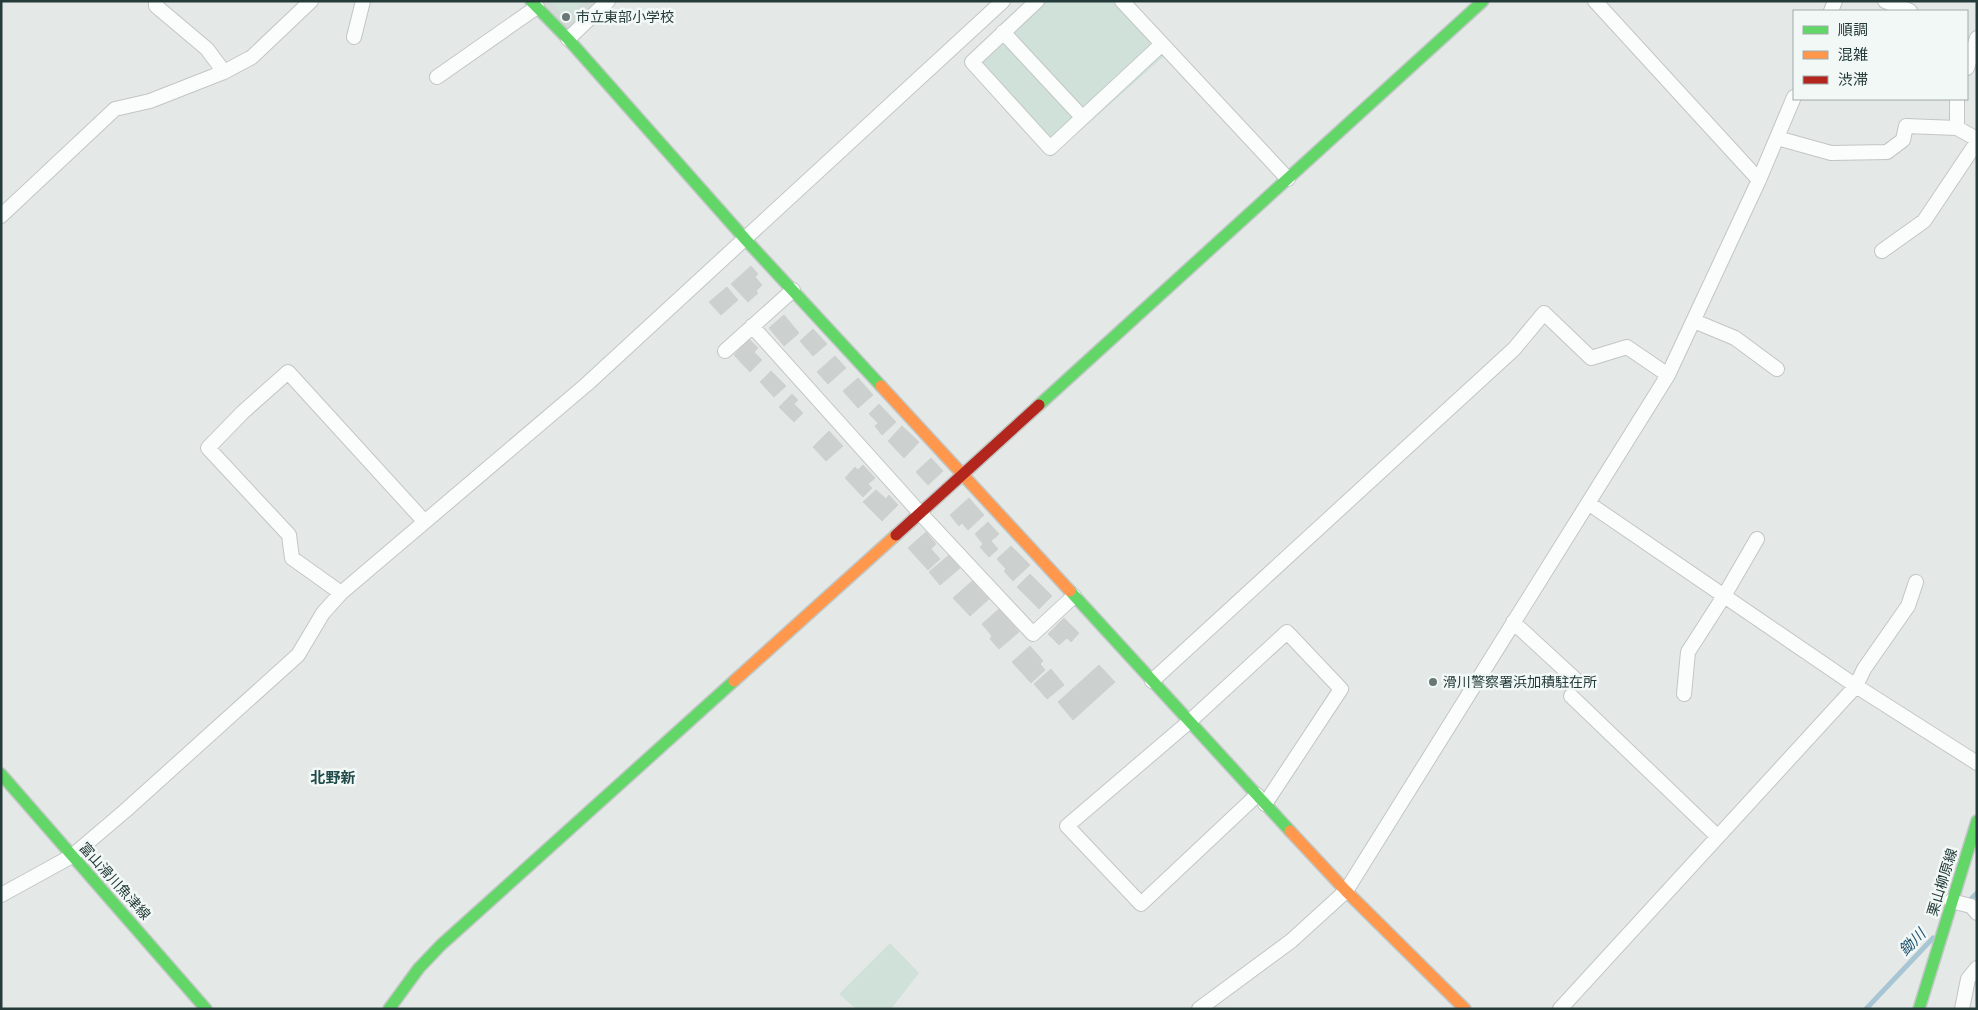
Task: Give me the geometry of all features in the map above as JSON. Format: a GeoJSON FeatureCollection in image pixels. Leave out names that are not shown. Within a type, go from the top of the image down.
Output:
{"type":"FeatureCollection","features":[{"type":"Feature","properties":{"kind":"street"},"geometry":{"type":"LineString","coordinates":[[156,1],[156,6],[207,48],[224,72]]}},
{"type":"Feature","properties":{"kind":"street"},"geometry":{"type":"LineString","coordinates":[[1,216],[115,109],[150,101],[224,72],[252,57],[311,1]]}},
{"type":"Feature","properties":{"kind":"street"},"geometry":{"type":"LineString","coordinates":[[354,36],[363,1]]}},
{"type":"Feature","properties":{"kind":"street"},"geometry":{"type":"LineString","coordinates":[[568,39],[608,1]]}},
{"type":"Feature","properties":{"kind":"street"},"geometry":{"type":"LineString","coordinates":[[1037,1],[972,62],[1050,148],[1162,44]]}},
{"type":"Feature","properties":{"kind":"street"},"geometry":{"type":"LineString","coordinates":[[1122,1],[1288,179]]}},
{"type":"Feature","properties":{"kind":"street"},"geometry":{"type":"LineString","coordinates":[[389,1009],[419,968],[441,945],[962,475],[1482,1]]}},
{"type":"Feature","properties":{"kind":"street"},"geometry":{"type":"LineString","coordinates":[[1595,1],[1759,180]]}},
{"type":"Feature","properties":{"kind":"street"},"geometry":{"type":"LineString","coordinates":[[1885,1],[1908,10]]}},
{"type":"Feature","properties":{"kind":"street"},"geometry":{"type":"LineString","coordinates":[[1,895],[72,856],[134,804],[298,655],[323,613],[341,593],[587,384],[746,240],[999,3]]}},
{"type":"Feature","properties":{"kind":"street"},"geometry":{"type":"LineString","coordinates":[[437,77],[534,4],[568,39],[746,240],[1346,892],[1465,1009]]}},
{"type":"Feature","properties":{"kind":"street"},"geometry":{"type":"LineString","coordinates":[[1003,32],[1082,118]]}},
{"type":"Feature","properties":{"kind":"street"},"geometry":{"type":"LineString","coordinates":[[1968,65],[1977,38]]}},
{"type":"Feature","properties":{"kind":"street"},"geometry":{"type":"LineString","coordinates":[[1200,1009],[1292,941],[1346,892],[1668,375],[1759,180],[1793,99]]}},
{"type":"Feature","properties":{"kind":"street"},"geometry":{"type":"LineString","coordinates":[[1957,100],[1957,128]]}},
{"type":"Feature","properties":{"kind":"street"},"geometry":{"type":"LineString","coordinates":[[1777,138],[1831,153],[1887,152],[1903,140],[1906,126],[1957,128],[1977,140],[1924,221],[1882,251]]}},
{"type":"Feature","properties":{"kind":"street"},"geometry":{"type":"LineString","coordinates":[[725,351],[793,290]]}},
{"type":"Feature","properties":{"kind":"street"},"geometry":{"type":"LineString","coordinates":[[1152,681],[1253,586],[1514,349],[1544,313],[1591,358],[1627,347],[1668,375]]}},
{"type":"Feature","properties":{"kind":"street"},"geometry":{"type":"LineString","coordinates":[[1694,320],[1735,338],[1777,369]]}},
{"type":"Feature","properties":{"kind":"street"},"geometry":{"type":"LineString","coordinates":[[752,326],[920,513],[1033,634],[1074,596]]}},
{"type":"Feature","properties":{"kind":"street"},"geometry":{"type":"LineString","coordinates":[[341,593],[292,558],[289,535],[208,448],[243,412],[288,372],[424,521]]}},
{"type":"Feature","properties":{"kind":"street"},"geometry":{"type":"LineString","coordinates":[[1588,503],[1856,686],[1977,763]]}},
{"type":"Feature","properties":{"kind":"street"},"geometry":{"type":"LineString","coordinates":[[1684,694],[1688,652],[1724,596],[1757,539]]}},
{"type":"Feature","properties":{"kind":"street"},"geometry":{"type":"LineString","coordinates":[[1560,1009],[1856,686],[1864,669],[1908,606],[1916,582]]}},
{"type":"Feature","properties":{"kind":"street"},"geometry":{"type":"LineString","coordinates":[[1514,622],[1576,680]]}},
{"type":"Feature","properties":{"kind":"street"},"geometry":{"type":"LineString","coordinates":[[1287,632],[1341,689],[1261,799],[1141,904],[1067,826],[1190,721],[1287,632]]}},
{"type":"Feature","properties":{"kind":"street"},"geometry":{"type":"LineString","coordinates":[[1571,696],[1717,836]]}},
{"type":"Feature","properties":{"kind":"street","name":"富山滑川魚津線"},"geometry":{"type":"LineString","coordinates":[[1,774],[206,1009]]}},
{"type":"Feature","properties":{"kind":"street","name":"栗山柳原線"},"geometry":{"type":"LineString","coordinates":[[1919,1009],[1977,821]]}},
{"type":"Feature","properties":{"kind":"street"},"geometry":{"type":"LineString","coordinates":[[1951,901],[1975,907]]}},
{"type":"Feature","properties":{"kind":"street"},"geometry":{"type":"LineString","coordinates":[[1962,1009],[1968,979],[1977,968]]}},
{"type":"Feature","properties":{"kind":"shaded area","name":"市立東部小学校"},"geometry":{"type":"Polygon","coordinates":[[[536,1],[599,1],[565,32],[536,1]]]}},
{"type":"Feature","properties":{"kind":"green space"},"geometry":{"type":"Polygon","coordinates":[[[549,1],[585,1],[566,19],[549,1]]]}},
{"type":"Feature","properties":{"kind":"green space"},"geometry":{"type":"Polygon","coordinates":[[[1031,1],[1113,1],[1164,56],[1051,157],[966,63],[1031,1]]]}},
{"type":"Feature","properties":{"kind":"green space"},"geometry":{"type":"Polygon","coordinates":[[[890,943],[919,973],[891,1009],[856,1009],[839,994],[890,943]]]}},
{"type":"Feature","properties":{"kind":"building"},"geometry":{"type":"Polygon","coordinates":[[[751,266],[758,274],[755,277],[762,285],[756,291],[758,293],[748,302],[731,284],[751,266]]]}},
{"type":"Feature","properties":{"kind":"building"},"geometry":{"type":"Polygon","coordinates":[[[727,287],[738,300],[721,315],[709,302],[727,287]]]}},
{"type":"Feature","properties":{"kind":"building"},"geometry":{"type":"Polygon","coordinates":[[[784,315],[799,333],[784,346],[769,328],[784,315]]]}},
{"type":"Feature","properties":{"kind":"building"},"geometry":{"type":"Polygon","coordinates":[[[813,329],[827,344],[813,356],[800,341],[813,329]]]}},
{"type":"Feature","properties":{"kind":"building"},"geometry":{"type":"Polygon","coordinates":[[[749,339],[758,348],[754,352],[762,360],[750,372],[734,355],[749,339]]]}},
{"type":"Feature","properties":{"kind":"building"},"geometry":{"type":"Polygon","coordinates":[[[835,356],[846,368],[828,384],[817,372],[835,356]]]}},
{"type":"Feature","properties":{"kind":"building"},"geometry":{"type":"Polygon","coordinates":[[[771,371],[786,386],[774,397],[760,382],[771,371]]]}},
{"type":"Feature","properties":{"kind":"building"},"geometry":{"type":"Polygon","coordinates":[[[858,378],[873,395],[858,408],[843,391],[858,378]]]}},
{"type":"Feature","properties":{"kind":"building"},"geometry":{"type":"Polygon","coordinates":[[[792,394],[798,400],[794,404],[803,413],[794,422],[779,407],[792,394]]]}},
{"type":"Feature","properties":{"kind":"building"},"geometry":{"type":"Polygon","coordinates":[[[879,404],[896,422],[882,435],[875,426],[878,423],[869,414],[879,404]]]}},
{"type":"Feature","properties":{"kind":"building"},"geometry":{"type":"Polygon","coordinates":[[[902,426],[919,442],[904,458],[888,441],[902,426]]]}},
{"type":"Feature","properties":{"kind":"building"},"geometry":{"type":"Polygon","coordinates":[[[829,431],[843,446],[826,461],[813,447],[829,431]]]}},
{"type":"Feature","properties":{"kind":"building"},"geometry":{"type":"Polygon","coordinates":[[[931,458],[943,471],[928,485],[916,472],[931,458]]]}},
{"type":"Feature","properties":{"kind":"building"},"geometry":{"type":"Polygon","coordinates":[[[863,465],[875,478],[868,484],[872,488],[863,497],[845,478],[855,467],[858,470],[863,465]]]}},
{"type":"Feature","properties":{"kind":"building"},"geometry":{"type":"Polygon","coordinates":[[[876,490],[886,499],[889,495],[898,505],[882,521],[863,502],[876,490]]]}},
{"type":"Feature","properties":{"kind":"building"},"geometry":{"type":"Polygon","coordinates":[[[969,498],[984,515],[968,530],[962,523],[959,526],[950,515],[969,498]]]}},
{"type":"Feature","properties":{"kind":"building"},"geometry":{"type":"Polygon","coordinates":[[[988,522],[999,534],[991,541],[998,549],[989,557],[980,547],[983,544],[975,534],[988,522]]]}},
{"type":"Feature","properties":{"kind":"building"},"geometry":{"type":"Polygon","coordinates":[[[926,532],[936,544],[931,549],[940,559],[928,570],[908,548],[926,532]]]}},
{"type":"Feature","properties":{"kind":"building"},"geometry":{"type":"Polygon","coordinates":[[[1011,546],[1030,565],[1013,581],[997,559],[1011,546]]]}},
{"type":"Feature","properties":{"kind":"building"},"geometry":{"type":"Polygon","coordinates":[[[949,555],[960,568],[940,585],[929,572],[949,555]]]}},
{"type":"Feature","properties":{"kind":"building"},"geometry":{"type":"Polygon","coordinates":[[[1030,574],[1052,596],[1039,609],[1017,587],[1030,574]]]}},
{"type":"Feature","properties":{"kind":"building"},"geometry":{"type":"Polygon","coordinates":[[[972,581],[989,599],[970,616],[953,598],[972,581]]]}},
{"type":"Feature","properties":{"kind":"building"},"geometry":{"type":"Polygon","coordinates":[[[999,609],[1019,632],[999,649],[990,639],[992,636],[982,624],[999,609]]]}},
{"type":"Feature","properties":{"kind":"building"},"geometry":{"type":"Polygon","coordinates":[[[1064,618],[1079,633],[1071,642],[1067,638],[1059,645],[1048,634],[1064,618]]]}},
{"type":"Feature","properties":{"kind":"building"},"geometry":{"type":"Polygon","coordinates":[[[1030,646],[1043,661],[1040,664],[1045,670],[1031,683],[1012,662],[1030,646]]]}},
{"type":"Feature","properties":{"kind":"building"},"geometry":{"type":"Polygon","coordinates":[[[1099,665],[1115,682],[1073,720],[1058,702],[1099,665]]]}},
{"type":"Feature","properties":{"kind":"building"},"geometry":{"type":"Polygon","coordinates":[[[1051,669],[1064,685],[1047,699],[1034,684],[1051,669]]]}},
{"type":"Feature","properties":{"kind":"waterway","name":"鋤川"},"geometry":{"type":"LineString","coordinates":[[1967,903],[1977,893]]}},
{"type":"Feature","properties":{"kind":"waterway","name":"鋤川"},"geometry":{"type":"LineString","coordinates":[[1866,1009],[1933,938]]}},
{"type":"Feature","properties":{"kind":"traffic: fast"},"geometry":{"type":"LineString","coordinates":[[531,1],[568,39],[746,240],[881,386]]}},
{"type":"Feature","properties":{"kind":"traffic: fast"},"geometry":{"type":"LineString","coordinates":[[1039,405],[1483,1]]}},
{"type":"Feature","properties":{"kind":"traffic: fast"},"geometry":{"type":"LineString","coordinates":[[1070,591],[1290,831]]}},
{"type":"Feature","properties":{"kind":"traffic: fast"},"geometry":{"type":"LineString","coordinates":[[389,1009],[419,968],[441,945],[734,681]]}},
{"type":"Feature","properties":{"kind":"traffic: fast"},"geometry":{"type":"LineString","coordinates":[[1,774],[206,1009]]}},
{"type":"Feature","properties":{"kind":"traffic: fast"},"geometry":{"type":"LineString","coordinates":[[1919,1009],[1977,821]]}},
{"type":"Feature","properties":{"kind":"traffic: slow"},"geometry":{"type":"LineString","coordinates":[[881,386],[1070,591]]}},
{"type":"Feature","properties":{"kind":"traffic: slow"},"geometry":{"type":"LineString","coordinates":[[734,681],[896,535]]}},
{"type":"Feature","properties":{"kind":"traffic: slow"},"geometry":{"type":"LineString","coordinates":[[1290,831],[1346,891],[1465,1009]]}},
{"type":"Feature","properties":{"kind":"traffic: jam"},"geometry":{"type":"LineString","coordinates":[[896,535],[1039,405]]}},
{"type":"Feature","properties":{"kind":"place","name":"市立東部小学校"},"geometry":{"type":"Point","coordinates":[566,17]}},
{"type":"Feature","properties":{"kind":"place","name":"滑川警察署浜加積駐在所"},"geometry":{"type":"Point","coordinates":[1433,682]}},
{"type":"Feature","properties":{"kind":"district","name":"北野新"},"geometry":{"type":"Point","coordinates":[333,777]}}]}
